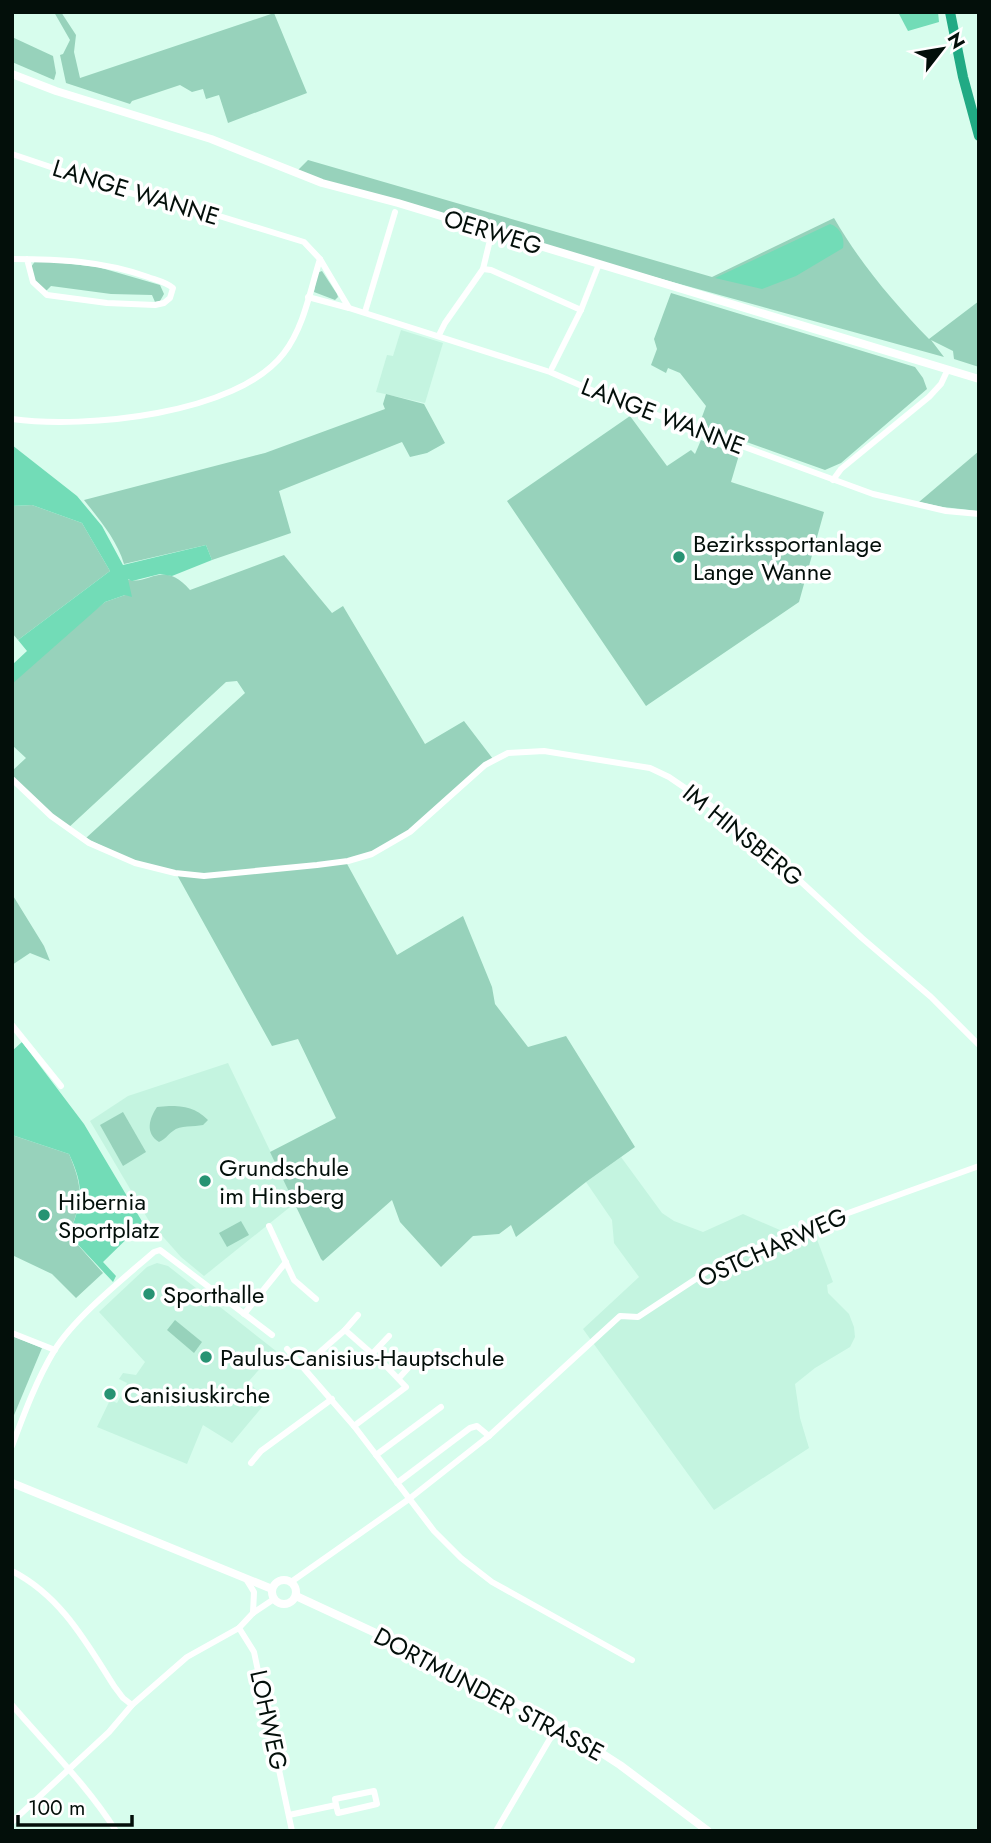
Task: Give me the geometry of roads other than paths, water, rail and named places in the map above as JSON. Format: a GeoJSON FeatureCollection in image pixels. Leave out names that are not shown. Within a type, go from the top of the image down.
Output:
{"type":"FeatureCollection","features":[{"type":"Feature","properties":{"kind":"highway"},"geometry":{"type":"LineString","coordinates":[[950,12],[979,136]]}},
{"type":"Feature","properties":{"kind":"main road","name":"OERWEG"},"geometry":{"type":"LineString","coordinates":[[12,74],[56,91],[211,139],[322,183],[398,203],[979,379]]}},
{"type":"Feature","properties":{"kind":"main road"},"geometry":{"type":"LineString","coordinates":[[12,1483],[272,1589]]}},
{"type":"Feature","properties":{"kind":"main road"},"geometry":{"type":"LineString","coordinates":[[280,1581],[291,1582],[296,1596],[292,1602],[279,1603],[274,1599],[272,1589],[280,1581]]}},
{"type":"Feature","properties":{"kind":"main road","name":"DORTMUNDER STRASSE"},"geometry":{"type":"LineString","coordinates":[[296,1596],[423,1655],[558,1724],[620,1765],[708,1831]]}},
{"type":"Feature","properties":{"kind":"street","name":"LANGE WANNE"},"geometry":{"type":"LineString","coordinates":[[12,154],[122,191],[203,211],[304,242],[320,259],[349,308]]}},
{"type":"Feature","properties":{"kind":"street"},"geometry":{"type":"LineString","coordinates":[[365,312],[395,212]]}},
{"type":"Feature","properties":{"kind":"street"},"geometry":{"type":"LineString","coordinates":[[439,335],[444,323],[483,269],[490,240]]}},
{"type":"Feature","properties":{"kind":"street"},"geometry":{"type":"LineString","coordinates":[[12,259],[27,259],[96,263],[144,275],[173,288],[170,298],[164,303],[155,304],[107,303],[47,295],[33,282],[27,259]]}},
{"type":"Feature","properties":{"kind":"street"},"geometry":{"type":"LineString","coordinates":[[12,419],[82,421],[123,418],[191,405],[231,393],[269,369],[284,354],[298,332],[320,259]]}},
{"type":"Feature","properties":{"kind":"street"},"geometry":{"type":"LineString","coordinates":[[552,368],[599,264]]}},
{"type":"Feature","properties":{"kind":"street"},"geometry":{"type":"LineString","coordinates":[[483,269],[491,270],[580,310]]}},
{"type":"Feature","properties":{"kind":"street","name":"LANGE WANNE"},"geometry":{"type":"LineString","coordinates":[[308,297],[365,312],[550,372],[605,397],[873,494],[946,511],[979,514]]}},
{"type":"Feature","properties":{"kind":"street"},"geometry":{"type":"LineString","coordinates":[[833,480],[841,468],[929,397],[941,384],[948,369]]}},
{"type":"Feature","properties":{"kind":"street","name":"IM HINSBERG"},"geometry":{"type":"LineString","coordinates":[[12,779],[59,822],[89,843],[135,863],[175,873],[204,876],[348,861],[372,854],[410,832],[485,765],[508,752],[544,751],[650,768],[669,777],[760,844],[862,939],[931,997],[979,1045]]}},
{"type":"Feature","properties":{"kind":"street"},"geometry":{"type":"LineString","coordinates":[[12,1025],[61,1086]]}},
{"type":"Feature","properties":{"kind":"street","name":"OSTCHARWEG"},"geometry":{"type":"LineString","coordinates":[[291,1582],[409,1499],[489,1436],[620,1316],[638,1317],[711,1269],[749,1251],[979,1166]]}},
{"type":"Feature","properties":{"kind":"street"},"geometry":{"type":"LineString","coordinates":[[269,1226],[294,1280],[316,1298]]}},
{"type":"Feature","properties":{"kind":"street"},"geometry":{"type":"LineString","coordinates":[[12,1446],[36,1386],[55,1350],[78,1322],[144,1261],[160,1250],[272,1335]]}},
{"type":"Feature","properties":{"kind":"street"},"geometry":{"type":"LineString","coordinates":[[244,1314],[286,1262]]}},
{"type":"Feature","properties":{"kind":"street"},"geometry":{"type":"LineString","coordinates":[[304,1366],[358,1315]]}},
{"type":"Feature","properties":{"kind":"street"},"geometry":{"type":"LineString","coordinates":[[345,1330],[406,1387],[354,1426]]}},
{"type":"Feature","properties":{"kind":"street"},"geometry":{"type":"LineString","coordinates":[[12,1333],[55,1350]]}},
{"type":"Feature","properties":{"kind":"street"},"geometry":{"type":"LineString","coordinates":[[372,1354],[389,1336]]}},
{"type":"Feature","properties":{"kind":"street"},"geometry":{"type":"LineString","coordinates":[[287,1349],[354,1426],[434,1531],[461,1558],[492,1583],[632,1660]]}},
{"type":"Feature","properties":{"kind":"street"},"geometry":{"type":"LineString","coordinates":[[398,1378],[410,1366]]}},
{"type":"Feature","properties":{"kind":"street"},"geometry":{"type":"LineString","coordinates":[[251,1463],[261,1451],[332,1399]]}},
{"type":"Feature","properties":{"kind":"street"},"geometry":{"type":"LineString","coordinates":[[376,1455],[441,1407]]}},
{"type":"Feature","properties":{"kind":"street"},"geometry":{"type":"LineString","coordinates":[[397,1483],[470,1428],[477,1426],[489,1436]]}},
{"type":"Feature","properties":{"kind":"street"},"geometry":{"type":"LineString","coordinates":[[12,1571],[38,1587],[62,1609],[114,1686],[132,1705]]}},
{"type":"Feature","properties":{"kind":"street"},"geometry":{"type":"LineString","coordinates":[[244,1576],[254,1592],[253,1613]]}},
{"type":"Feature","properties":{"kind":"street"},"geometry":{"type":"LineString","coordinates":[[12,1822],[70,1770],[132,1705],[187,1657],[239,1628],[253,1613],[274,1599]]}},
{"type":"Feature","properties":{"kind":"street","name":"LOHWEG"},"geometry":{"type":"LineString","coordinates":[[239,1628],[254,1652],[292,1831]]}},
{"type":"Feature","properties":{"kind":"street"},"geometry":{"type":"LineString","coordinates":[[12,1705],[70,1770],[116,1831]]}},
{"type":"Feature","properties":{"kind":"street"},"geometry":{"type":"LineString","coordinates":[[496,1831],[558,1724]]}},
{"type":"Feature","properties":{"kind":"street"},"geometry":{"type":"LineString","coordinates":[[374,1791],[377,1804],[338,1813],[336,1805],[335,1799],[374,1791]]}},
{"type":"Feature","properties":{"kind":"street"},"geometry":{"type":"LineString","coordinates":[[289,1815],[336,1805]]}},
{"type":"Feature","properties":{"kind":"place","name":"Bezirkssportanlage Lange Wanne"},"geometry":{"type":"Point","coordinates":[679,557]}},
{"type":"Feature","properties":{"kind":"place","name":"Grundschule im Hinsberg"},"geometry":{"type":"Point","coordinates":[205,1181]}},
{"type":"Feature","properties":{"kind":"place","name":"Hibernia Sportplatz"},"geometry":{"type":"Point","coordinates":[44,1215]}},
{"type":"Feature","properties":{"kind":"place","name":"Sporthalle"},"geometry":{"type":"Point","coordinates":[149,1294]}},
{"type":"Feature","properties":{"kind":"place","name":"Paulus-Canisius-Hauptschule"},"geometry":{"type":"Point","coordinates":[206,1357]}},
{"type":"Feature","properties":{"kind":"place","name":"Canisiuskirche"},"geometry":{"type":"Point","coordinates":[110,1394]}}]}
